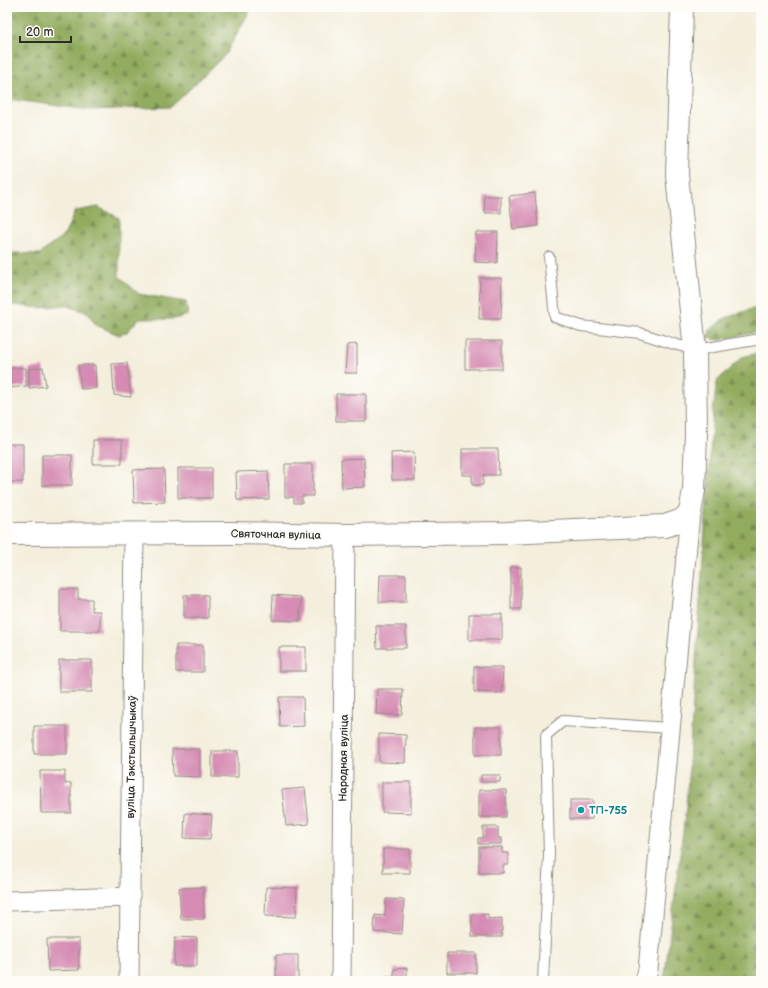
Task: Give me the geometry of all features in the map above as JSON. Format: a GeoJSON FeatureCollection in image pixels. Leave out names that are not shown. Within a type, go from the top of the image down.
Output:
{"type":"FeatureCollection","features":[{"type":"Feature","properties":{"kind":"street"},"geometry":{"type":"LineString","coordinates":[[645,981],[648,970],[690,512],[694,490],[696,433],[695,350],[677,175],[682,7]]}},
{"type":"Feature","properties":{"kind":"street","name":"Святочная вуліца"},"geometry":{"type":"LineString","coordinates":[[7,534],[345,535],[507,533],[665,526],[680,520],[690,512]]}},
{"type":"Feature","properties":{"kind":"street","name":"вуліца Тэкстыльшчыкаў"},"geometry":{"type":"LineString","coordinates":[[129,981],[134,534]]}},
{"type":"Feature","properties":{"kind":"street","name":"Народная вуліца"},"geometry":{"type":"LineString","coordinates":[[341,981],[345,535]]}},
{"type":"Feature","properties":{"kind":"street"},"geometry":{"type":"LineString","coordinates":[[7,900],[129,897]]}},
{"type":"Feature","properties":{"kind":"lane"},"geometry":{"type":"LineString","coordinates":[[549,257],[555,317],[581,326],[640,332],[695,350],[761,339]]}},
{"type":"Feature","properties":{"kind":"lane"},"geometry":{"type":"LineString","coordinates":[[543,981],[549,855],[546,735],[563,721],[670,728]]}},
{"type":"Feature","properties":{"kind":"green space"},"geometry":{"type":"Polygon","coordinates":[[[7,7],[252,7],[225,55],[171,107],[89,110],[7,99],[7,7]]]}},
{"type":"Feature","properties":{"kind":"green space"},"geometry":{"type":"Polygon","coordinates":[[[98,207],[119,218],[119,276],[139,294],[186,302],[188,315],[174,319],[139,319],[127,332],[119,335],[96,325],[87,312],[64,305],[40,308],[7,304],[7,249],[12,253],[40,254],[65,234],[75,211],[98,207]]]}},
{"type":"Feature","properties":{"kind":"green space"},"geometry":{"type":"Polygon","coordinates":[[[751,309],[761,309],[761,331],[720,340],[708,338],[710,330],[723,319],[751,309]]]}},
{"type":"Feature","properties":{"kind":"green space"},"geometry":{"type":"Polygon","coordinates":[[[761,352],[761,981],[664,981],[686,807],[713,411],[717,381],[742,357],[761,352]]]}},
{"type":"Feature","properties":{"kind":"building"},"geometry":{"type":"Polygon","coordinates":[[[535,193],[538,226],[513,229],[509,196],[535,193]]]}},
{"type":"Feature","properties":{"kind":"building"},"geometry":{"type":"Polygon","coordinates":[[[484,196],[501,196],[501,213],[485,213],[484,196]]]}},
{"type":"Feature","properties":{"kind":"building"},"geometry":{"type":"Polygon","coordinates":[[[476,232],[498,232],[497,263],[475,262],[476,232]]]}},
{"type":"Feature","properties":{"kind":"building"},"geometry":{"type":"Polygon","coordinates":[[[480,278],[502,278],[501,319],[479,319],[480,278]]]}},
{"type":"Feature","properties":{"kind":"building"},"geometry":{"type":"Polygon","coordinates":[[[465,341],[502,341],[502,369],[465,369],[465,341]]]}},
{"type":"Feature","properties":{"kind":"building"},"geometry":{"type":"Polygon","coordinates":[[[357,344],[357,373],[345,373],[347,345],[357,344]]]}},
{"type":"Feature","properties":{"kind":"building"},"geometry":{"type":"Polygon","coordinates":[[[127,363],[131,397],[114,395],[112,364],[127,363]]]}},
{"type":"Feature","properties":{"kind":"building"},"geometry":{"type":"Polygon","coordinates":[[[78,365],[95,365],[96,388],[81,389],[78,365]]]}},
{"type":"Feature","properties":{"kind":"building"},"geometry":{"type":"Polygon","coordinates":[[[43,367],[46,386],[29,388],[29,369],[43,367]]]}},
{"type":"Feature","properties":{"kind":"building"},"geometry":{"type":"Polygon","coordinates":[[[10,368],[26,368],[26,386],[10,388],[10,368]]]}},
{"type":"Feature","properties":{"kind":"building"},"geometry":{"type":"Polygon","coordinates":[[[336,394],[366,394],[366,421],[336,421],[336,394]]]}},
{"type":"Feature","properties":{"kind":"building"},"geometry":{"type":"Polygon","coordinates":[[[93,440],[122,440],[122,464],[93,464],[93,440]]]}},
{"type":"Feature","properties":{"kind":"building"},"geometry":{"type":"Polygon","coordinates":[[[7,444],[23,444],[23,482],[7,482],[7,444]]]}},
{"type":"Feature","properties":{"kind":"building"},"geometry":{"type":"Polygon","coordinates":[[[462,449],[498,449],[499,475],[483,475],[483,485],[472,485],[472,475],[462,475],[462,449]]]}},
{"type":"Feature","properties":{"kind":"building"},"geometry":{"type":"Polygon","coordinates":[[[414,452],[415,480],[392,480],[391,453],[414,452]]]}},
{"type":"Feature","properties":{"kind":"building"},"geometry":{"type":"Polygon","coordinates":[[[42,455],[72,455],[72,485],[42,485],[42,455]]]}},
{"type":"Feature","properties":{"kind":"building"},"geometry":{"type":"Polygon","coordinates":[[[364,458],[365,487],[342,488],[341,459],[364,458]]]}},
{"type":"Feature","properties":{"kind":"building"},"geometry":{"type":"Polygon","coordinates":[[[285,464],[313,464],[313,496],[302,496],[302,503],[294,503],[294,497],[285,497],[285,464]]]}},
{"type":"Feature","properties":{"kind":"building"},"geometry":{"type":"Polygon","coordinates":[[[178,468],[212,468],[212,498],[178,498],[178,468]]]}},
{"type":"Feature","properties":{"kind":"building"},"geometry":{"type":"Polygon","coordinates":[[[164,469],[165,502],[134,503],[133,470],[164,469]]]}},
{"type":"Feature","properties":{"kind":"building"},"geometry":{"type":"Polygon","coordinates":[[[268,471],[269,499],[237,500],[236,472],[268,471]]]}},
{"type":"Feature","properties":{"kind":"building"},"geometry":{"type":"Polygon","coordinates":[[[511,567],[521,567],[521,609],[511,609],[511,567]]]}},
{"type":"Feature","properties":{"kind":"building"},"geometry":{"type":"Polygon","coordinates":[[[380,575],[406,575],[406,602],[379,602],[380,575]]]}},
{"type":"Feature","properties":{"kind":"building"},"geometry":{"type":"Polygon","coordinates":[[[60,589],[78,589],[78,599],[92,599],[92,611],[100,611],[100,631],[60,631],[60,589]]]}},
{"type":"Feature","properties":{"kind":"building"},"geometry":{"type":"Polygon","coordinates":[[[184,595],[208,595],[208,618],[184,618],[184,595]]]}},
{"type":"Feature","properties":{"kind":"building"},"geometry":{"type":"Polygon","coordinates":[[[273,595],[301,597],[300,621],[272,620],[273,595]]]}},
{"type":"Feature","properties":{"kind":"building"},"geometry":{"type":"Polygon","coordinates":[[[469,614],[502,614],[502,640],[469,640],[469,614]]]}},
{"type":"Feature","properties":{"kind":"building"},"geometry":{"type":"Polygon","coordinates":[[[376,626],[406,626],[406,648],[377,648],[376,626]]]}},
{"type":"Feature","properties":{"kind":"building"},"geometry":{"type":"Polygon","coordinates":[[[176,645],[203,645],[203,672],[176,672],[176,645]]]}},
{"type":"Feature","properties":{"kind":"building"},"geometry":{"type":"Polygon","coordinates":[[[279,647],[306,647],[306,671],[279,671],[279,647]]]}},
{"type":"Feature","properties":{"kind":"building"},"geometry":{"type":"Polygon","coordinates":[[[59,660],[92,660],[92,692],[59,692],[59,660]]]}},
{"type":"Feature","properties":{"kind":"building"},"geometry":{"type":"Polygon","coordinates":[[[474,667],[503,667],[502,693],[474,692],[474,667]]]}},
{"type":"Feature","properties":{"kind":"building"},"geometry":{"type":"Polygon","coordinates":[[[377,689],[403,689],[402,715],[376,714],[377,689]]]}},
{"type":"Feature","properties":{"kind":"building"},"geometry":{"type":"Polygon","coordinates":[[[279,697],[303,697],[304,726],[280,727],[279,697]]]}},
{"type":"Feature","properties":{"kind":"building"},"geometry":{"type":"Polygon","coordinates":[[[34,726],[67,726],[67,754],[34,754],[34,726]]]}},
{"type":"Feature","properties":{"kind":"building"},"geometry":{"type":"Polygon","coordinates":[[[475,727],[501,727],[501,755],[475,755],[475,727]]]}},
{"type":"Feature","properties":{"kind":"building"},"geometry":{"type":"Polygon","coordinates":[[[379,734],[406,735],[405,763],[379,762],[379,734]]]}},
{"type":"Feature","properties":{"kind":"building"},"geometry":{"type":"Polygon","coordinates":[[[172,749],[200,749],[200,777],[173,776],[172,749]]]}},
{"type":"Feature","properties":{"kind":"building"},"geometry":{"type":"Polygon","coordinates":[[[212,751],[238,751],[238,777],[212,777],[212,751]]]}},
{"type":"Feature","properties":{"kind":"building"},"geometry":{"type":"Polygon","coordinates":[[[40,771],[65,771],[65,784],[71,783],[71,813],[41,813],[40,771]]]}},
{"type":"Feature","properties":{"kind":"building"},"geometry":{"type":"Polygon","coordinates":[[[481,775],[500,775],[500,782],[481,782],[481,775]]]}},
{"type":"Feature","properties":{"kind":"building"},"geometry":{"type":"Polygon","coordinates":[[[382,782],[411,782],[411,813],[382,812],[382,782]]]}},
{"type":"Feature","properties":{"kind":"building"},"geometry":{"type":"Polygon","coordinates":[[[305,788],[309,824],[286,826],[282,790],[305,788]]]}},
{"type":"Feature","properties":{"kind":"building"},"geometry":{"type":"Polygon","coordinates":[[[479,790],[506,790],[506,817],[479,817],[479,790]]]}},
{"type":"Feature","properties":{"kind":"building","name":"ТП-755"},"geometry":{"type":"Polygon","coordinates":[[[570,800],[593,800],[592,819],[570,819],[570,800]]]}},
{"type":"Feature","properties":{"kind":"building"},"geometry":{"type":"Polygon","coordinates":[[[185,813],[212,815],[210,839],[184,838],[185,813]]]}},
{"type":"Feature","properties":{"kind":"building"},"geometry":{"type":"Polygon","coordinates":[[[483,827],[498,827],[498,838],[501,838],[501,844],[478,844],[478,838],[483,838],[483,827]]]}},
{"type":"Feature","properties":{"kind":"building"},"geometry":{"type":"Polygon","coordinates":[[[479,847],[502,847],[502,853],[508,853],[508,865],[503,865],[503,873],[479,873],[479,847]]]}},
{"type":"Feature","properties":{"kind":"building"},"geometry":{"type":"Polygon","coordinates":[[[383,849],[410,849],[410,873],[383,873],[383,849]]]}},
{"type":"Feature","properties":{"kind":"building"},"geometry":{"type":"Polygon","coordinates":[[[203,887],[204,919],[181,919],[179,888],[203,887]]]}},
{"type":"Feature","properties":{"kind":"building"},"geometry":{"type":"Polygon","coordinates":[[[266,887],[297,888],[296,917],[265,916],[266,887]]]}},
{"type":"Feature","properties":{"kind":"building"},"geometry":{"type":"Polygon","coordinates":[[[386,899],[404,900],[402,934],[374,932],[375,915],[385,916],[386,899]]]}},
{"type":"Feature","properties":{"kind":"building"},"geometry":{"type":"Polygon","coordinates":[[[488,914],[488,919],[502,918],[502,937],[472,937],[472,915],[488,914]]]}},
{"type":"Feature","properties":{"kind":"building"},"geometry":{"type":"Polygon","coordinates":[[[175,937],[197,938],[197,966],[174,966],[175,937]]]}},
{"type":"Feature","properties":{"kind":"building"},"geometry":{"type":"Polygon","coordinates":[[[47,939],[79,939],[79,970],[48,971],[47,939]]]}},
{"type":"Feature","properties":{"kind":"building"},"geometry":{"type":"Polygon","coordinates":[[[447,953],[476,953],[476,973],[447,973],[447,953]]]}},
{"type":"Feature","properties":{"kind":"building"},"geometry":{"type":"Polygon","coordinates":[[[276,955],[298,955],[298,981],[276,981],[276,955]]]}},
{"type":"Feature","properties":{"kind":"building"},"geometry":{"type":"Polygon","coordinates":[[[407,968],[407,981],[384,981],[384,978],[394,978],[394,969],[407,968]]]}},
{"type":"Feature","properties":{"kind":"place","name":"ТП-755"},"geometry":{"type":"Point","coordinates":[581,810]}}]}
